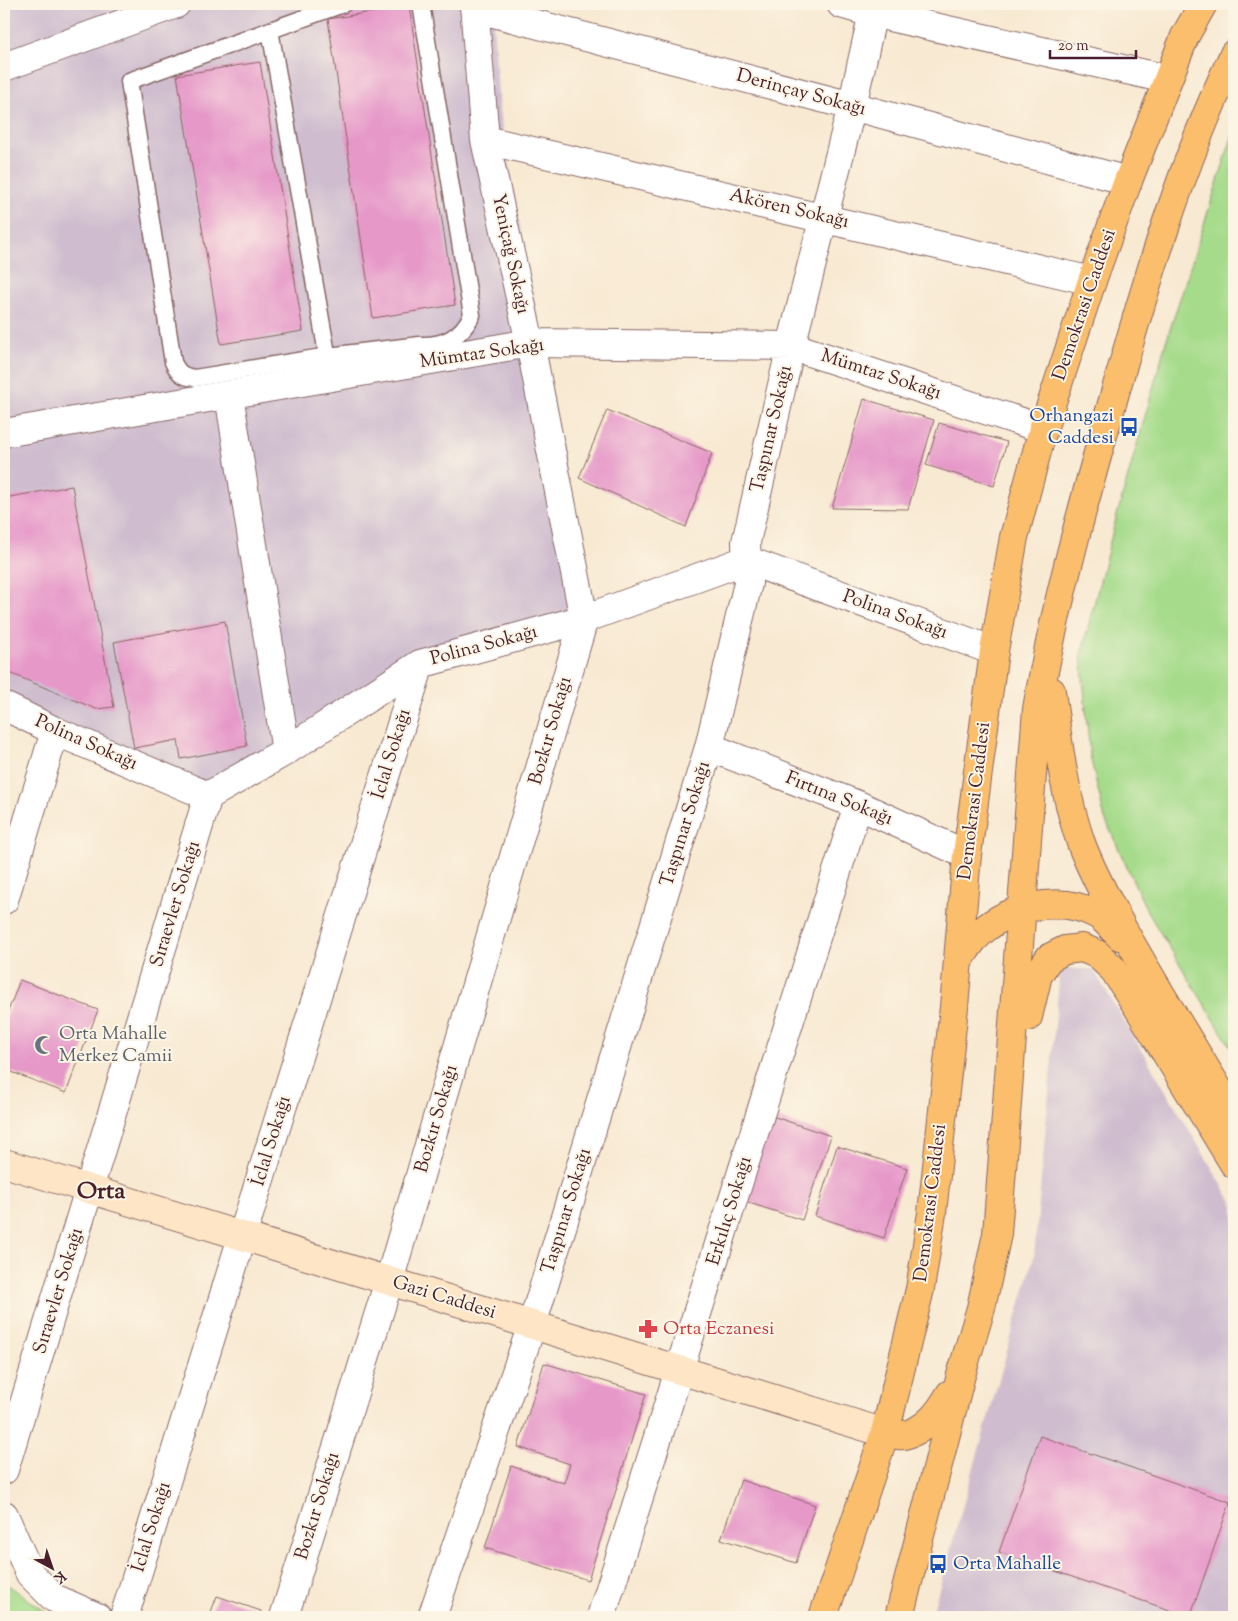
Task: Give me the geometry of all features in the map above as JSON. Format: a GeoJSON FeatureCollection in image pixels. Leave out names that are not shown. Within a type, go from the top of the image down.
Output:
{"type":"FeatureCollection","features":[{"type":"Feature","properties":{"kind":"main road","name":"Demokrasi Caddesi"},"geometry":{"type":"LineString","coordinates":[[823,1617],[885,1433],[921,1280],[932,1213],[967,855],[994,651],[1014,537],[1042,429],[1092,281],[1128,181],[1185,36],[1203,4]]}},
{"type":"Feature","properties":{"kind":"main road"},"geometry":{"type":"LineString","coordinates":[[899,1617],[961,1375],[981,1308],[997,1234],[1038,709],[1046,658],[1096,462],[1131,338],[1176,194],[1217,90],[1234,54]]}},
{"type":"Feature","properties":{"kind":"main road"},"geometry":{"type":"LineString","coordinates":[[1046,658],[1060,762],[1067,796],[1082,844],[1102,889],[1137,953],[1234,1115]]}},
{"type":"Feature","properties":{"kind":"main road"},"geometry":{"type":"LineString","coordinates":[[958,961],[975,938],[1001,918],[1023,909],[1051,903],[1079,906],[1100,916],[1137,953]]}},
{"type":"Feature","properties":{"kind":"main road"},"geometry":{"type":"LineString","coordinates":[[1008,1096],[1038,975],[1049,958],[1065,950],[1082,948],[1097,954],[1114,970],[1234,1164]]}},
{"type":"Feature","properties":{"kind":"main road"},"geometry":{"type":"LineString","coordinates":[[885,1433],[903,1436],[925,1426],[940,1412],[961,1375]]}},
{"type":"Feature","properties":{"kind":"street"},"geometry":{"type":"LineString","coordinates":[[4,67],[176,4]]}},
{"type":"Feature","properties":{"kind":"street"},"geometry":{"type":"LineString","coordinates":[[841,4],[874,8],[1168,79]]}},
{"type":"Feature","properties":{"kind":"street","name":"Derinçay Sokağı"},"geometry":{"type":"LineString","coordinates":[[474,6],[1128,181]]}},
{"type":"Feature","properties":{"kind":"street","name":"Yeniçağ Sokağı"},"geometry":{"type":"LineString","coordinates":[[474,6],[486,140],[530,343],[584,619]]}},
{"type":"Feature","properties":{"kind":"street","name":"Taşpınar Sokağı"},"geometry":{"type":"LineString","coordinates":[[432,1617],[532,1325],[710,747],[748,583],[746,542],[791,346],[852,106],[874,8]]}},
{"type":"Feature","properties":{"kind":"street","name":"Akören Sokağı"},"geometry":{"type":"LineString","coordinates":[[486,140],[824,217],[1092,281]]}},
{"type":"Feature","properties":{"kind":"street","name":"Mümtaz Sokağı"},"geometry":{"type":"LineString","coordinates":[[4,433],[229,395],[330,367],[530,343],[791,346],[1042,429]]}},
{"type":"Feature","properties":{"kind":"street"},"geometry":{"type":"LineString","coordinates":[[229,395],[286,751]]}},
{"type":"Feature","properties":{"kind":"street","name":"Polina Sokağı"},"geometry":{"type":"LineString","coordinates":[[4,706],[54,731],[208,796],[286,751],[420,664],[584,619],[746,560],[994,651]]}},
{"type":"Feature","properties":{"kind":"street","name":"Bozkır Sokağı"},"geometry":{"type":"LineString","coordinates":[[284,1617],[389,1281],[584,619]]}},
{"type":"Feature","properties":{"kind":"street","name":"İclal Sokağı"},"geometry":{"type":"LineString","coordinates":[[124,1617],[420,664]]}},
{"type":"Feature","properties":{"kind":"street"},"geometry":{"type":"LineString","coordinates":[[4,900],[54,731]]}},
{"type":"Feature","properties":{"kind":"street","name":"Fırtına Sokağı"},"geometry":{"type":"LineString","coordinates":[[710,747],[858,805],[967,855]]}},
{"type":"Feature","properties":{"kind":"street","name":"Sıraevler Sokağı"},"geometry":{"type":"LineString","coordinates":[[4,1470],[208,796]]}},
{"type":"Feature","properties":{"kind":"street","name":"Erkılıç Sokağı"},"geometry":{"type":"LineString","coordinates":[[601,1617],[858,805]]}},
{"type":"Feature","properties":{"kind":"street","name":"Gazi Caddesi"},"geometry":{"type":"LineString","coordinates":[[4,1163],[885,1433]]}},
{"type":"Feature","properties":{"kind":"street"},"geometry":{"type":"LineString","coordinates":[[4,1515],[30,1574],[54,1598],[97,1617]]}},
{"type":"Feature","properties":{"kind":"lane"},"geometry":{"type":"LineString","coordinates":[[343,4],[129,81],[173,362],[176,370],[182,376],[195,378],[330,367],[420,345],[432,346],[454,338],[462,331],[472,315],[421,4]]}},
{"type":"Feature","properties":{"kind":"lane"},"geometry":{"type":"LineString","coordinates":[[270,30],[330,367]]}},
{"type":"Feature","properties":{"kind":"shaded area"},"geometry":{"type":"Polygon","coordinates":[[[4,4],[492,4],[499,111],[594,626],[422,674],[215,799],[4,697],[4,4]]]}},
{"type":"Feature","properties":{"kind":"shaded area"},"geometry":{"type":"Polygon","coordinates":[[[1060,969],[1093,969],[1234,1205],[1234,1617],[931,1617],[1034,1257],[1060,969]]]}},
{"type":"Feature","properties":{"kind":"green space"},"geometry":{"type":"Polygon","coordinates":[[[1234,131],[1234,1052],[1147,911],[1105,819],[1090,756],[1081,655],[1116,519],[1166,342],[1234,131]]]}},
{"type":"Feature","properties":{"kind":"green space"},"geometry":{"type":"Polygon","coordinates":[[[4,1582],[53,1617],[4,1617],[4,1582]]]}},
{"type":"Feature","properties":{"kind":"building"},"geometry":{"type":"Polygon","coordinates":[[[409,6],[455,305],[373,318],[328,19],[409,6]]]}},
{"type":"Feature","properties":{"kind":"building"},"geometry":{"type":"Polygon","coordinates":[[[260,62],[303,331],[221,344],[177,75],[260,62]]]}},
{"type":"Feature","properties":{"kind":"building"},"geometry":{"type":"Polygon","coordinates":[[[864,399],[934,420],[908,509],[832,508],[864,399]]]}},
{"type":"Feature","properties":{"kind":"building"},"geometry":{"type":"Polygon","coordinates":[[[607,410],[712,453],[686,527],[579,478],[607,410]]]}},
{"type":"Feature","properties":{"kind":"building"},"geometry":{"type":"Polygon","coordinates":[[[939,423],[1007,442],[994,486],[926,465],[939,423]]]}},
{"type":"Feature","properties":{"kind":"building"},"geometry":{"type":"Polygon","coordinates":[[[72,486],[114,707],[96,709],[5,671],[4,498],[72,486]]]}},
{"type":"Feature","properties":{"kind":"building"},"geometry":{"type":"Polygon","coordinates":[[[225,621],[247,746],[181,759],[178,740],[134,748],[114,642],[225,621]]]}},
{"type":"Feature","properties":{"kind":"building","name":"Orta Mahalle Merkez Camii"},"geometry":{"type":"Polygon","coordinates":[[[20,980],[98,1010],[66,1093],[4,1069],[4,1022],[20,980]]]}},
{"type":"Feature","properties":{"kind":"building"},"geometry":{"type":"Polygon","coordinates":[[[772,1116],[831,1136],[802,1220],[743,1201],[772,1116]]]}},
{"type":"Feature","properties":{"kind":"building"},"geometry":{"type":"Polygon","coordinates":[[[837,1146],[907,1168],[884,1238],[815,1216],[837,1146]]]}},
{"type":"Feature","properties":{"kind":"building"},"geometry":{"type":"Polygon","coordinates":[[[544,1363],[646,1394],[588,1580],[485,1548],[511,1466],[564,1483],[570,1464],[518,1447],[544,1363]]]}},
{"type":"Feature","properties":{"kind":"building"},"geometry":{"type":"Polygon","coordinates":[[[1040,1436],[1230,1502],[1190,1617],[999,1552],[1040,1436]]]}},
{"type":"Feature","properties":{"kind":"building"},"geometry":{"type":"Polygon","coordinates":[[[741,1480],[815,1505],[796,1563],[721,1539],[741,1480]]]}},
{"type":"Feature","properties":{"kind":"building"},"geometry":{"type":"Polygon","coordinates":[[[217,1596],[261,1611],[259,1617],[209,1617],[217,1596]]]}},
{"type":"Feature","properties":{"kind":"place","name":"Orhangazi Caddesi"},"geometry":{"type":"Point","coordinates":[1129,427]}},
{"type":"Feature","properties":{"kind":"place","name":"Orta Mahalle Merkez Camii"},"geometry":{"type":"Point","coordinates":[44,1045]}},
{"type":"Feature","properties":{"kind":"place","name":"Orta Eczanesi"},"geometry":{"type":"Point","coordinates":[648,1329]}},
{"type":"Feature","properties":{"kind":"place","name":"Orta Mahalle"},"geometry":{"type":"Point","coordinates":[938,1564]}},
{"type":"Feature","properties":{"kind":"district","name":"Orta"},"geometry":{"type":"Point","coordinates":[101,1192]}}]}
